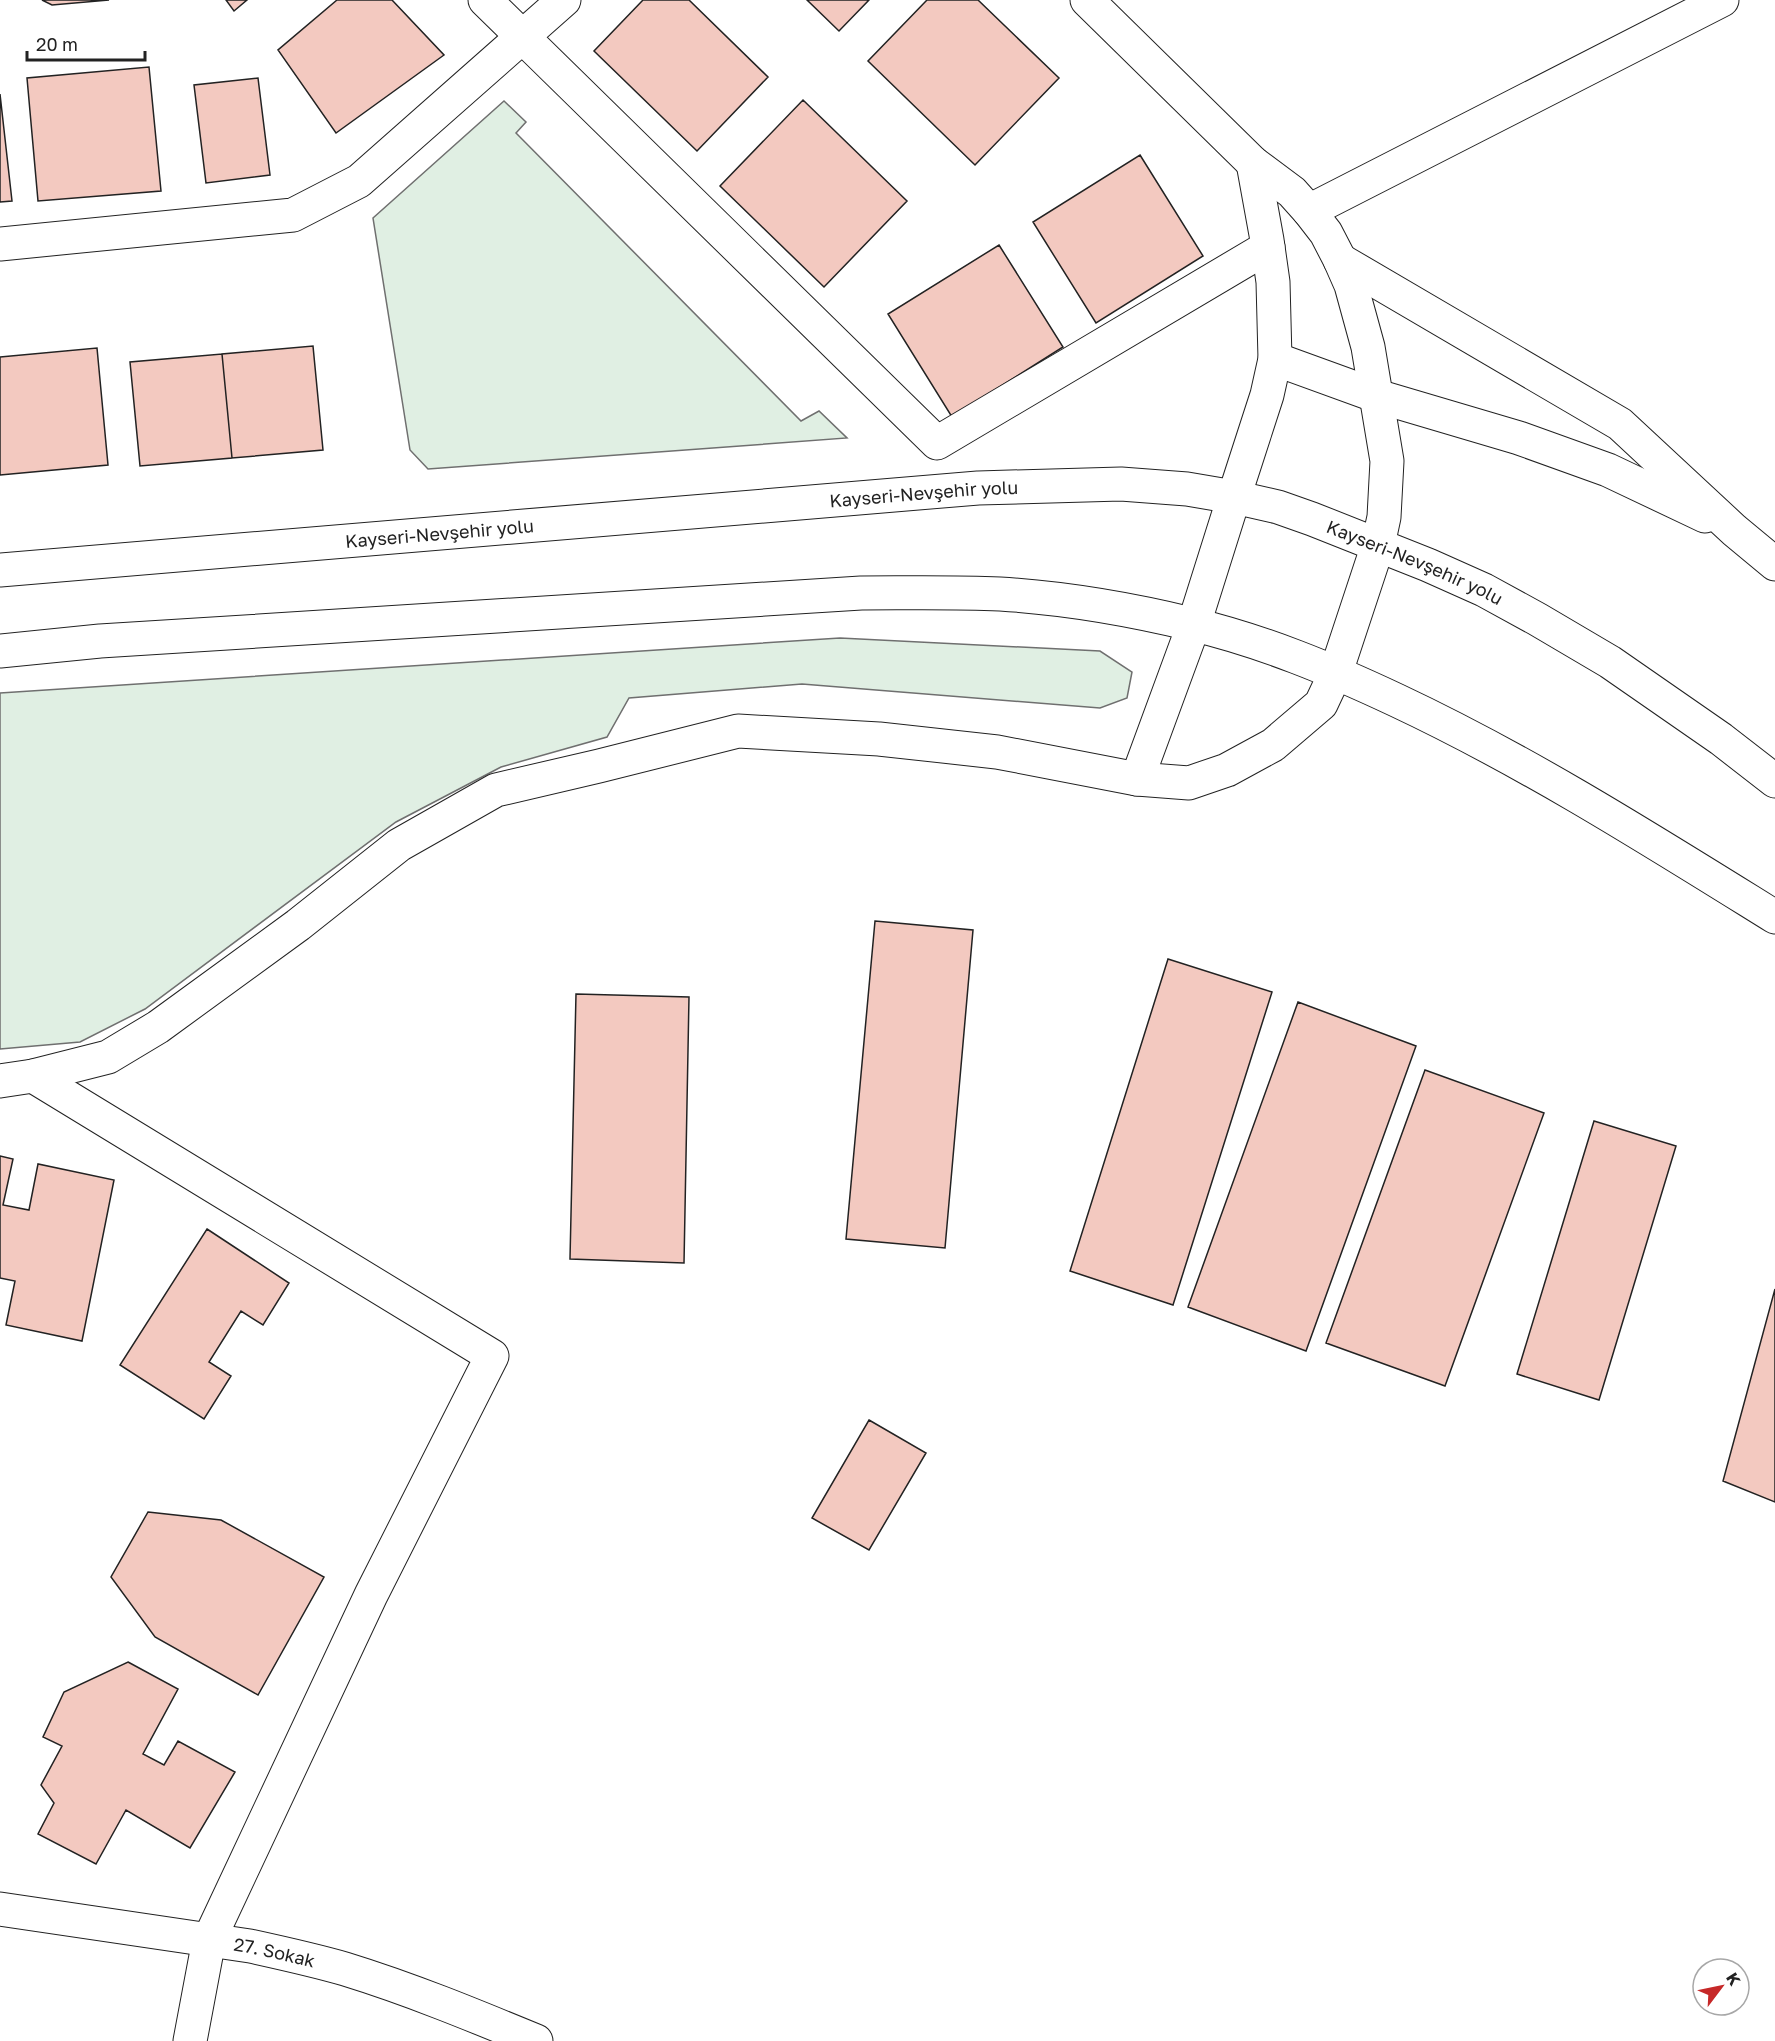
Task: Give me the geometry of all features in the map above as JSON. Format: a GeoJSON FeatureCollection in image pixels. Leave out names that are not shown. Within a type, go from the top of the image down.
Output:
{"type":"FeatureCollection","features":[{"type":"Feature","properties":{"kind":"main road"},"geometry":{"type":"LineString","coordinates":[[485,0],[937,443],[1269,247]]}},
{"type":"Feature","properties":{"kind":"main road"},"geometry":{"type":"LineString","coordinates":[[0,244],[293,215],[359,181],[524,38],[564,0]]}},
{"type":"Feature","properties":{"kind":"main road"},"geometry":{"type":"LineString","coordinates":[[0,1081],[33,1076],[108,1057],[158,1027],[298,925],[399,845],[496,790],[738,731],[879,739],[996,752],[1137,779],[1189,783],[1227,770],[1273,745],[1321,704],[1336,672],[1378,545],[1384,517],[1387,461],[1362,319],[1351,285],[1326,233],[1292,192],[1253,163],[1087,0]]}},
{"type":"Feature","properties":{"kind":"main road"},"geometry":{"type":"LineString","coordinates":[[1309,211],[1722,0]]}},
{"type":"Feature","properties":{"kind":"main road"},"geometry":{"type":"LineString","coordinates":[[1137,779],[1194,624],[1267,395],[1275,359],[1275,323],[1269,247],[1253,163]]}},
{"type":"Feature","properties":{"kind":"main road"},"geometry":{"type":"LineString","coordinates":[[1340,260],[1620,424],[1734,530],[1775,564]]}},
{"type":"Feature","properties":{"kind":"main road"},"geometry":{"type":"LineString","coordinates":[[1275,359],[1377,396],[1519,438],[1608,470],[1734,530]]}},
{"type":"Feature","properties":{"kind":"main road","name":"Kayseri-Nevşehir yolu"},"geometry":{"type":"LineString","coordinates":[[0,570],[978,488],[1120,484],[1187,489],[1278,507],[1378,545],[1484,590],[1610,662],[1721,739],[1775,781]]}},
{"type":"Feature","properties":{"kind":"main road"},"geometry":{"type":"LineString","coordinates":[[0,651],[100,641],[861,593],[1002,594],[1074,602],[1140,612],[1194,624],[1287,653],[1336,672],[1433,718],[1558,784],[1775,917]]}},
{"type":"Feature","properties":{"kind":"main road"},"geometry":{"type":"LineString","coordinates":[[33,1076],[492,1356],[371,1595],[209,1940],[190,2041]]}},
{"type":"Feature","properties":{"kind":"main road","name":"27. Sokak"},"geometry":{"type":"LineString","coordinates":[[0,1909],[250,1946],[345,1969],[462,2010],[536,2041]]}},
{"type":"Feature","properties":{"kind":"green space"},"geometry":{"type":"Polygon","coordinates":[[[504,101],[526,122],[516,133],[801,421],[819,411],[847,438],[428,469],[410,450],[373,218],[504,101]]]}},
{"type":"Feature","properties":{"kind":"green space"},"geometry":{"type":"Polygon","coordinates":[[[840,638],[1100,651],[1132,672],[1127,698],[1100,708],[802,684],[629,698],[607,737],[501,767],[396,822],[145,1009],[80,1042],[0,1049],[0,693],[840,638]]]}},
{"type":"Feature","properties":{"kind":"building"},"geometry":{"type":"Polygon","coordinates":[[[42,0],[109,0],[52,5],[42,0]]]}},
{"type":"Feature","properties":{"kind":"building"},"geometry":{"type":"Polygon","coordinates":[[[226,0],[247,0],[234,11],[226,0]]]}},
{"type":"Feature","properties":{"kind":"building"},"geometry":{"type":"Polygon","coordinates":[[[337,0],[392,0],[444,55],[336,133],[278,50],[337,0]]]}},
{"type":"Feature","properties":{"kind":"building"},"geometry":{"type":"Polygon","coordinates":[[[643,0],[689,0],[768,77],[697,151],[594,51],[643,0]]]}},
{"type":"Feature","properties":{"kind":"building"},"geometry":{"type":"Polygon","coordinates":[[[807,0],[869,0],[839,31],[807,0]]]}},
{"type":"Feature","properties":{"kind":"building"},"geometry":{"type":"Polygon","coordinates":[[[927,0],[978,0],[1059,78],[975,165],[868,61],[927,0]]]}},
{"type":"Feature","properties":{"kind":"building"},"geometry":{"type":"Polygon","coordinates":[[[149,67],[161,191],[38,201],[27,78],[149,67]]]}},
{"type":"Feature","properties":{"kind":"building"},"geometry":{"type":"Polygon","coordinates":[[[258,78],[270,175],[206,183],[194,85],[258,78]]]}},
{"type":"Feature","properties":{"kind":"building"},"geometry":{"type":"Polygon","coordinates":[[[0,94],[12,201],[0,202],[0,94]]]}},
{"type":"Feature","properties":{"kind":"building"},"geometry":{"type":"Polygon","coordinates":[[[803,100],[907,201],[824,287],[720,186],[803,100]]]}},
{"type":"Feature","properties":{"kind":"building"},"geometry":{"type":"Polygon","coordinates":[[[1140,155],[1203,256],[1096,323],[1033,222],[1140,155]]]}},
{"type":"Feature","properties":{"kind":"building"},"geometry":{"type":"Polygon","coordinates":[[[999,245],[1063,347],[952,417],[888,314],[999,245]]]}},
{"type":"Feature","properties":{"kind":"building"},"geometry":{"type":"Polygon","coordinates":[[[313,346],[323,450],[232,458],[222,354],[313,346]]]}},
{"type":"Feature","properties":{"kind":"building"},"geometry":{"type":"Polygon","coordinates":[[[97,348],[108,465],[0,475],[0,357],[97,348]]]}},
{"type":"Feature","properties":{"kind":"building"},"geometry":{"type":"Polygon","coordinates":[[[222,354],[232,458],[140,466],[130,362],[222,354]]]}},
{"type":"Feature","properties":{"kind":"building"},"geometry":{"type":"Polygon","coordinates":[[[875,921],[973,930],[945,1248],[846,1239],[875,921]]]}},
{"type":"Feature","properties":{"kind":"building"},"geometry":{"type":"Polygon","coordinates":[[[1168,959],[1272,992],[1173,1305],[1070,1271],[1168,959]]]}},
{"type":"Feature","properties":{"kind":"building"},"geometry":{"type":"Polygon","coordinates":[[[576,994],[689,997],[684,1263],[570,1259],[576,994]]]}},
{"type":"Feature","properties":{"kind":"building"},"geometry":{"type":"Polygon","coordinates":[[[1298,1002],[1416,1046],[1306,1351],[1188,1307],[1298,1002]]]}},
{"type":"Feature","properties":{"kind":"building"},"geometry":{"type":"Polygon","coordinates":[[[1425,1070],[1544,1113],[1445,1386],[1326,1343],[1425,1070]]]}},
{"type":"Feature","properties":{"kind":"building"},"geometry":{"type":"Polygon","coordinates":[[[1594,1121],[1676,1146],[1599,1400],[1517,1374],[1594,1121]]]}},
{"type":"Feature","properties":{"kind":"building"},"geometry":{"type":"Polygon","coordinates":[[[0,1156],[13,1159],[3,1205],[29,1210],[38,1164],[114,1180],[82,1341],[6,1325],[15,1281],[0,1278],[0,1156]]]}},
{"type":"Feature","properties":{"kind":"building"},"geometry":{"type":"Polygon","coordinates":[[[207,1229],[289,1283],[263,1325],[241,1311],[209,1362],[231,1376],[204,1419],[120,1365],[207,1229]]]}},
{"type":"Feature","properties":{"kind":"building"},"geometry":{"type":"Polygon","coordinates":[[[1775,1289],[1775,1502],[1723,1481],[1775,1289]]]}},
{"type":"Feature","properties":{"kind":"building"},"geometry":{"type":"Polygon","coordinates":[[[869,1420],[926,1453],[869,1550],[812,1518],[869,1420]]]}},
{"type":"Feature","properties":{"kind":"building"},"geometry":{"type":"Polygon","coordinates":[[[148,1512],[221,1520],[324,1577],[258,1695],[155,1637],[111,1577],[148,1512]]]}},
{"type":"Feature","properties":{"kind":"building"},"geometry":{"type":"Polygon","coordinates":[[[128,1662],[178,1689],[143,1754],[164,1765],[178,1741],[235,1772],[190,1848],[126,1810],[96,1864],[38,1834],[54,1803],[41,1785],[62,1746],[43,1737],[64,1692],[128,1662]]]}}]}
